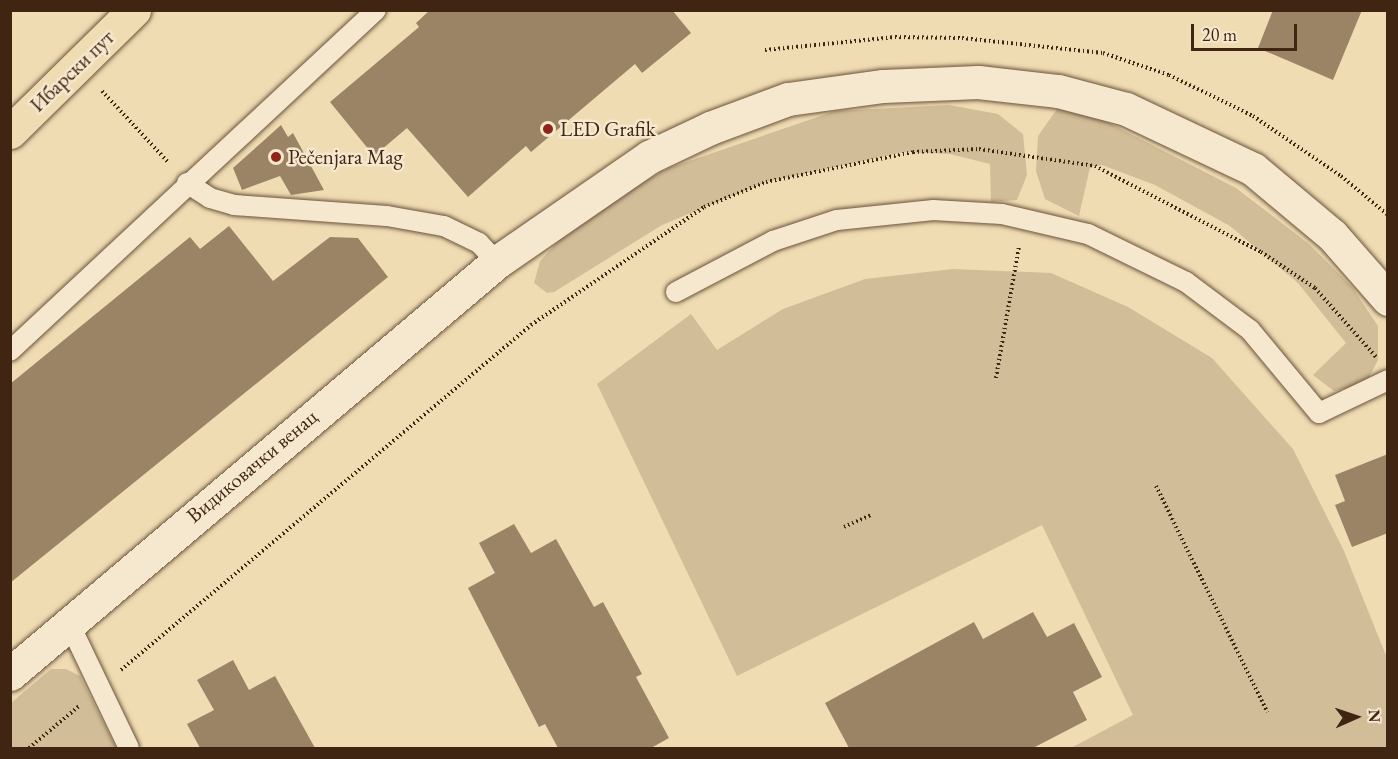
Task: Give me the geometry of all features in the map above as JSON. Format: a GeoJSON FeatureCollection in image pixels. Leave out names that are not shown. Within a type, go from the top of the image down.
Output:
{"type":"FeatureCollection","features":[{"type":"Feature","properties":{"kind":"main road","name":"Ибарски пут"},"geometry":{"type":"LineString","coordinates":[[10,132],[134,10]]}},
{"type":"Feature","properties":{"kind":"street","name":"Видиковачки венац"},"geometry":{"type":"LineString","coordinates":[[10,674],[70,625],[215,496],[497,262],[649,157],[753,111],[831,92],[978,82],[1058,91],[1115,106],[1211,146],[1295,201],[1388,299]]}},
{"type":"Feature","properties":{"kind":"lane"},"geometry":{"type":"LineString","coordinates":[[10,351],[187,183],[376,10]]}},
{"type":"Feature","properties":{"kind":"lane"},"geometry":{"type":"LineString","coordinates":[[187,183],[210,198],[234,205],[387,216],[444,226],[479,243],[497,262]]}},
{"type":"Feature","properties":{"kind":"lane"},"geometry":{"type":"LineString","coordinates":[[676,292],[773,241],[837,220],[933,210],[1024,218],[1088,234],[1186,282],[1250,330],[1319,413],[1388,380]]}},
{"type":"Feature","properties":{"kind":"lane"},"geometry":{"type":"LineString","coordinates":[[70,625],[129,748]]}},
{"type":"Feature","properties":{"kind":"path"},"geometry":{"type":"LineString","coordinates":[[78,65],[187,183]]}},
{"type":"Feature","properties":{"kind":"path"},"geometry":{"type":"LineString","coordinates":[[996,378],[1024,218]]}},
{"type":"Feature","properties":{"kind":"path"},"geometry":{"type":"LineString","coordinates":[[29,748],[531,325]]}},
{"type":"Feature","properties":{"kind":"path"},"geometry":{"type":"LineString","coordinates":[[1156,486],[1267,712]]}},
{"type":"Feature","properties":{"kind":"path"},"geometry":{"type":"LineString","coordinates":[[844,527],[871,515]]}},
{"type":"Feature","properties":{"kind":"shaded area"},"geometry":{"type":"Polygon","coordinates":[[[949,105],[998,114],[1023,134],[1027,175],[1017,200],[991,202],[990,164],[950,154],[904,152],[766,182],[662,225],[554,292],[547,293],[534,283],[540,261],[564,235],[608,201],[669,168],[835,111],[949,105]]]}},
{"type":"Feature","properties":{"kind":"shaded area"},"geometry":{"type":"Polygon","coordinates":[[[1057,109],[1082,109],[1236,188],[1309,244],[1352,287],[1378,326],[1378,360],[1366,383],[1334,391],[1313,375],[1346,343],[1298,283],[1230,226],[1155,185],[1102,165],[1090,167],[1079,216],[1045,199],[1036,171],[1038,136],[1057,109]]]}},
{"type":"Feature","properties":{"kind":"shaded area"},"geometry":{"type":"Polygon","coordinates":[[[953,269],[1051,273],[1128,307],[1212,358],[1293,449],[1344,551],[1387,658],[1387,748],[1071,748],[1133,715],[1042,525],[737,676],[597,384],[691,314],[717,350],[783,309],[865,279],[953,269]]]}},
{"type":"Feature","properties":{"kind":"shaded area"},"geometry":{"type":"Polygon","coordinates":[[[51,669],[66,669],[80,676],[116,748],[11,748],[11,703],[51,669]]]}},
{"type":"Feature","properties":{"kind":"building"},"geometry":{"type":"Polygon","coordinates":[[[430,10],[672,10],[691,33],[642,73],[635,64],[531,152],[526,146],[468,197],[407,128],[374,156],[330,102],[419,27],[416,23],[430,10]]]}},
{"type":"Feature","properties":{"kind":"building"},"geometry":{"type":"Polygon","coordinates":[[[1273,10],[1362,10],[1333,80],[1258,48],[1273,10]]]}},
{"type":"Feature","properties":{"kind":"building","name":"Pečenjara Mag"},"geometry":{"type":"Polygon","coordinates":[[[281,125],[288,137],[293,133],[324,190],[291,195],[280,176],[242,190],[233,168],[281,125]]]}},
{"type":"Feature","properties":{"kind":"building"},"geometry":{"type":"Polygon","coordinates":[[[229,226],[273,281],[330,237],[358,238],[388,277],[10,583],[10,384],[190,237],[200,249],[229,226]]]}},
{"type":"Feature","properties":{"kind":"building"},"geometry":{"type":"Polygon","coordinates":[[[1388,454],[1388,533],[1352,547],[1335,505],[1345,501],[1335,475],[1388,454]]]}},
{"type":"Feature","properties":{"kind":"building"},"geometry":{"type":"Polygon","coordinates":[[[514,524],[531,553],[556,539],[594,607],[603,602],[642,674],[636,677],[669,738],[651,748],[558,748],[545,724],[539,727],[468,588],[495,573],[479,543],[514,524]]]}},
{"type":"Feature","properties":{"kind":"building"},"geometry":{"type":"Polygon","coordinates":[[[1033,612],[1047,637],[1074,623],[1102,677],[1073,692],[1087,720],[1033,748],[849,748],[825,703],[974,622],[983,639],[1033,612]]]}},
{"type":"Feature","properties":{"kind":"building"},"geometry":{"type":"Polygon","coordinates":[[[233,660],[249,690],[275,676],[315,748],[200,748],[187,724],[214,710],[197,680],[233,660]]]}},
{"type":"Feature","properties":{"kind":"place","name":"LED Grafik"},"geometry":{"type":"Point","coordinates":[548,129]}},
{"type":"Feature","properties":{"kind":"place","name":"Pečenjara Mag"},"geometry":{"type":"Point","coordinates":[276,157]}}]}
